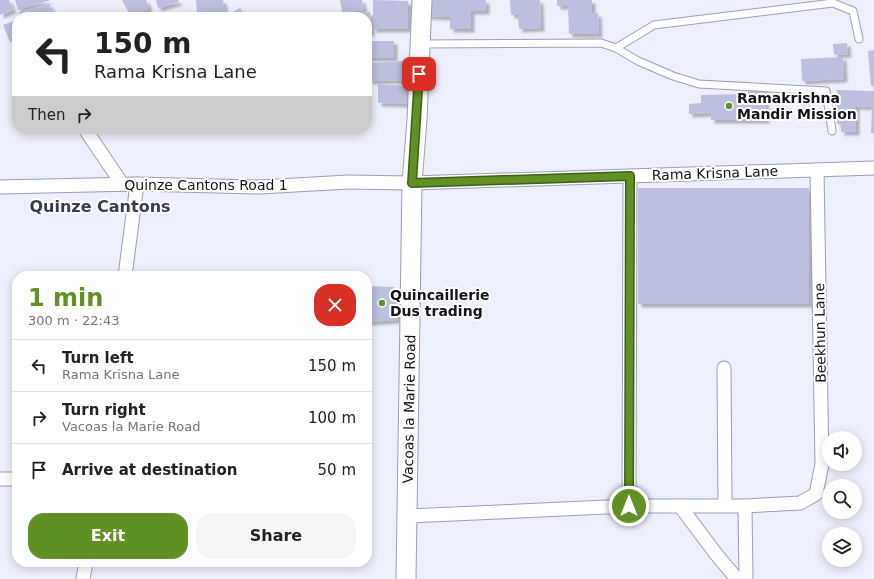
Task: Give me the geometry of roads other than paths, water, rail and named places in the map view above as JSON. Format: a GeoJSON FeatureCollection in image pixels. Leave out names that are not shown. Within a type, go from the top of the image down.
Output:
{"type":"FeatureCollection","features":[{"type":"Feature","properties":{"kind":"main road","name":"Vacoas la Marie Road"},"geometry":{"type":"LineString","coordinates":[[406,579],[412,183],[422,0]]}},
{"type":"Feature","properties":{"kind":"street"},"geometry":{"type":"LineString","coordinates":[[88,134],[122,184]]}},
{"type":"Feature","properties":{"kind":"street","name":"Rama Krisna Lane"},"geometry":{"type":"LineString","coordinates":[[412,183],[874,168]]}},
{"type":"Feature","properties":{"kind":"street","name":"Beekhun Lane"},"geometry":{"type":"LineString","coordinates":[[745,506],[800,503],[816,494],[822,464],[817,170]]}},
{"type":"Feature","properties":{"kind":"street"},"geometry":{"type":"LineString","coordinates":[[629,506],[630,176]]}},
{"type":"Feature","properties":{"kind":"street","name":"Quinze Cantons Road 1"},"geometry":{"type":"LineString","coordinates":[[0,187],[137,184],[260,187],[348,182],[412,183]]}},
{"type":"Feature","properties":{"kind":"street"},"geometry":{"type":"LineString","coordinates":[[126,271],[137,184]]}},
{"type":"Feature","properties":{"kind":"street"},"geometry":{"type":"LineString","coordinates":[[724,368],[725,505]]}},
{"type":"Feature","properties":{"kind":"street"},"geometry":{"type":"LineString","coordinates":[[0,479],[12,479]]}},
{"type":"Feature","properties":{"kind":"street"},"geometry":{"type":"LineString","coordinates":[[408,516],[629,506],[745,506],[746,579]]}},
{"type":"Feature","properties":{"kind":"street"},"geometry":{"type":"LineString","coordinates":[[680,506],[737,579]]}},
{"type":"Feature","properties":{"kind":"street"},"geometry":{"type":"LineString","coordinates":[[83,579],[85,567]]}},
{"type":"Feature","properties":{"kind":"lane"},"geometry":{"type":"LineString","coordinates":[[616,48],[654,25],[833,3],[853,11],[859,39]]}},
{"type":"Feature","properties":{"kind":"lane"},"geometry":{"type":"LineString","coordinates":[[420,44],[601,43],[616,48],[638,61],[673,76],[699,84],[826,91],[832,131]]}},
{"type":"Feature","properties":{"kind":"place","name":"Ramakrishna Mandir Mission"},"geometry":{"type":"Point","coordinates":[729,106]}},
{"type":"Feature","properties":{"kind":"place","name":"Quincaillerie Dus trading"},"geometry":{"type":"Point","coordinates":[382,303]}},
{"type":"Feature","properties":{"kind":"district","name":"Quinze Cantons"},"geometry":{"type":"Point","coordinates":[100,206]}}]}
